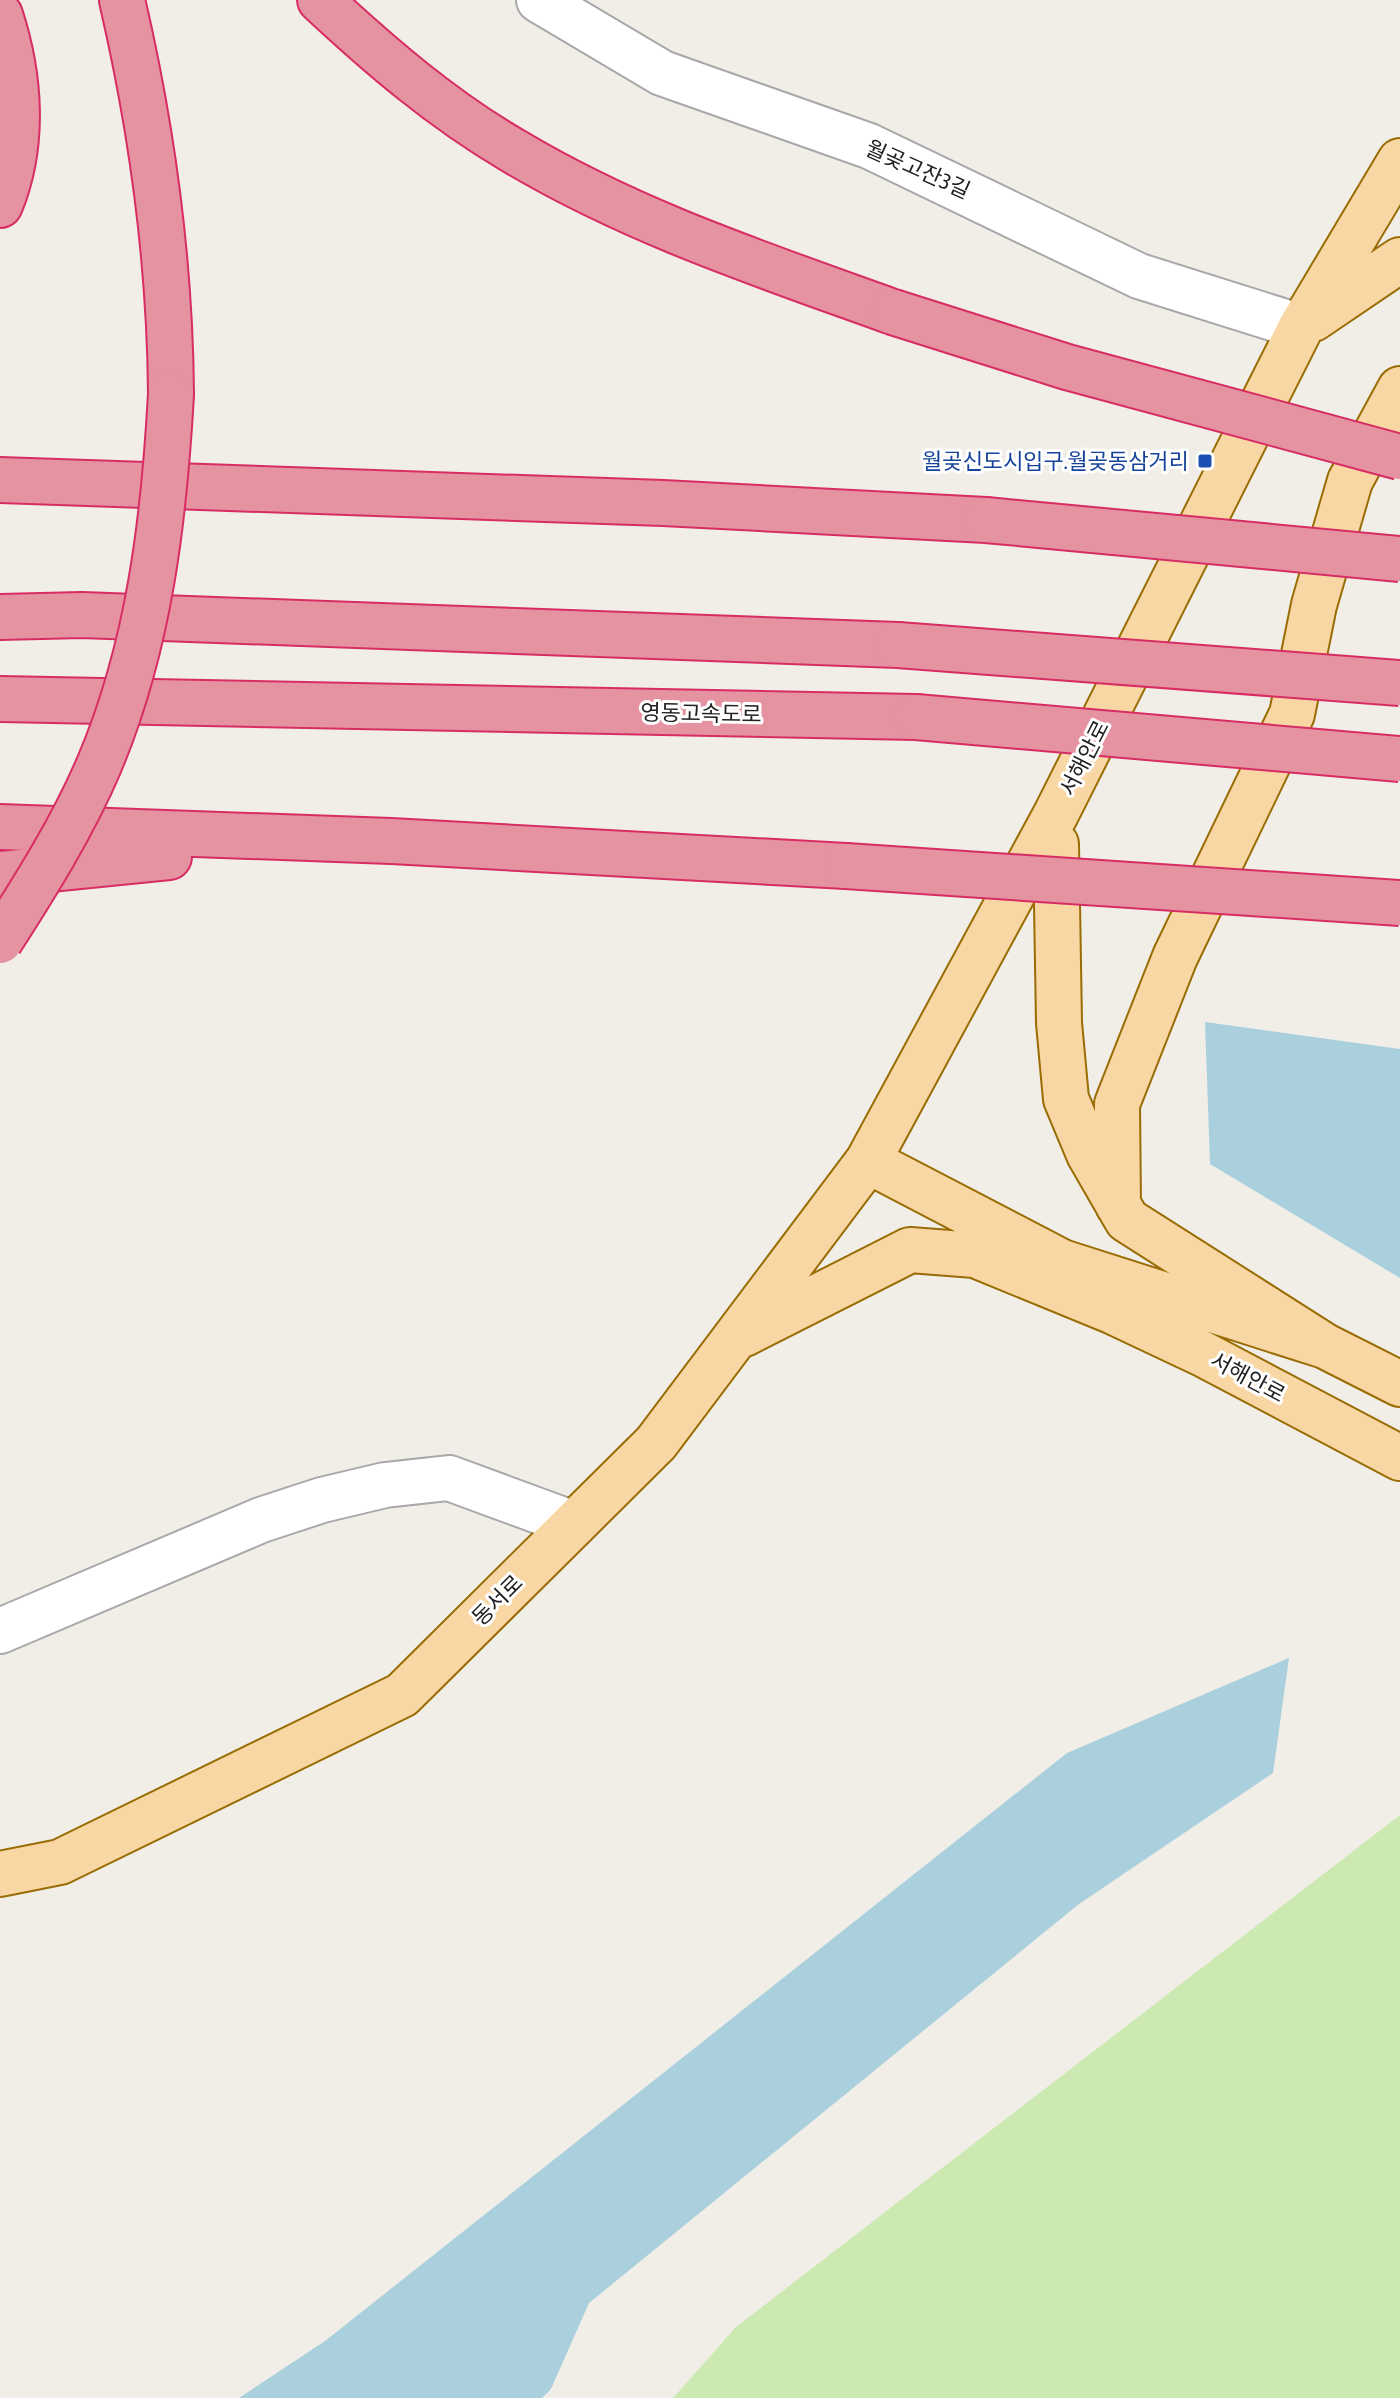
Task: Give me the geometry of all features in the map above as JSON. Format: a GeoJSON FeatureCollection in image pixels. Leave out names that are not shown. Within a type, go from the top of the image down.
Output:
{"type":"FeatureCollection","features":[{"type":"Feature","properties":{"kind":"highway"},"geometry":{"type":"LineString","coordinates":[[0,941],[34,888],[98,766],[131,675],[148,605],[161,523],[171,394],[171,323],[161,217],[122,0]]}},
{"type":"Feature","properties":{"kind":"highway"},"geometry":{"type":"LineString","coordinates":[[320,0],[375,51],[433,98],[510,150],[589,193],[658,225],[893,312],[1067,367],[1400,457]]}},
{"type":"Feature","properties":{"kind":"highway"},"geometry":{"type":"LineString","coordinates":[[0,15],[12,51],[17,95],[16,142],[0,205]]}},
{"type":"Feature","properties":{"kind":"highway"},"geometry":{"type":"LineString","coordinates":[[0,480],[663,503],[986,520],[1400,559]]}},
{"type":"Feature","properties":{"kind":"highway"},"geometry":{"type":"LineString","coordinates":[[0,617],[82,615],[898,645],[1400,683]]}},
{"type":"Feature","properties":{"kind":"highway","name":"영동고속도로"},"geometry":{"type":"LineString","coordinates":[[0,699],[916,717],[1400,759]]}},
{"type":"Feature","properties":{"kind":"highway"},"geometry":{"type":"LineString","coordinates":[[0,827],[391,841],[846,866],[1400,903]]}},
{"type":"Feature","properties":{"kind":"highway"},"geometry":{"type":"LineString","coordinates":[[0,874],[113,861],[391,841]]}},
{"type":"Feature","properties":{"kind":"main road","name":"서해안로"},"geometry":{"type":"LineString","coordinates":[[1400,161],[1301,327],[1056,814],[868,1161],[1062,1262],[1325,1346],[1400,1384]]}},
{"type":"Feature","properties":{"kind":"main road"},"geometry":{"type":"LineString","coordinates":[[1301,327],[1400,260]]}},
{"type":"Feature","properties":{"kind":"main road"},"geometry":{"type":"LineString","coordinates":[[1118,1205],[1117,1104],[1175,957],[1292,714],[1314,605],[1350,481],[1400,389]]}},
{"type":"Feature","properties":{"kind":"main road"},"geometry":{"type":"LineString","coordinates":[[1056,814],[1059,1023],[1066,1099],[1089,1154],[1127,1220],[1325,1346]]}},
{"type":"Feature","properties":{"kind":"main road","name":"동서로"},"geometry":{"type":"LineString","coordinates":[[0,1874],[60,1862],[402,1695],[656,1443],[868,1161]]}},
{"type":"Feature","properties":{"kind":"main road"},"geometry":{"type":"LineString","coordinates":[[733,1339],[910,1250],[975,1255],[1114,1312]]}},
{"type":"Feature","properties":{"kind":"main road","name":"서해안로"},"geometry":{"type":"LineString","coordinates":[[1062,1262],[1114,1312],[1203,1354],[1400,1458]]}},
{"type":"Feature","properties":{"kind":"street","name":"월곶고잔3길"},"geometry":{"type":"LineString","coordinates":[[539,0],[662,73],[869,146],[1139,276],[1301,327]]}},
{"type":"Feature","properties":{"kind":"street"},"geometry":{"type":"LineString","coordinates":[[3,1624],[261,1520],[322,1500],[385,1485],[449,1478],[574,1524]]}},
{"type":"Feature","properties":{"kind":"green space"},"geometry":{"type":"Polygon","coordinates":[[[1400,1815],[1400,2398],[673,2398],[736,2327],[1400,1815]]]}},
{"type":"Feature","properties":{"kind":"water"},"geometry":{"type":"Polygon","coordinates":[[[1205,1022],[1400,1049],[1400,1278],[1210,1164],[1205,1022]]]}},
{"type":"Feature","properties":{"kind":"water"},"geometry":{"type":"Polygon","coordinates":[[[1289,1658],[1273,1773],[1079,1904],[589,2303],[551,2389],[542,2398],[239,2398],[325,2341],[1067,1753],[1289,1658]]]}},
{"type":"Feature","properties":{"kind":"place","name":"월곶신도시입구.월곶동삼거리"},"geometry":{"type":"Point","coordinates":[1205,461]}}]}
